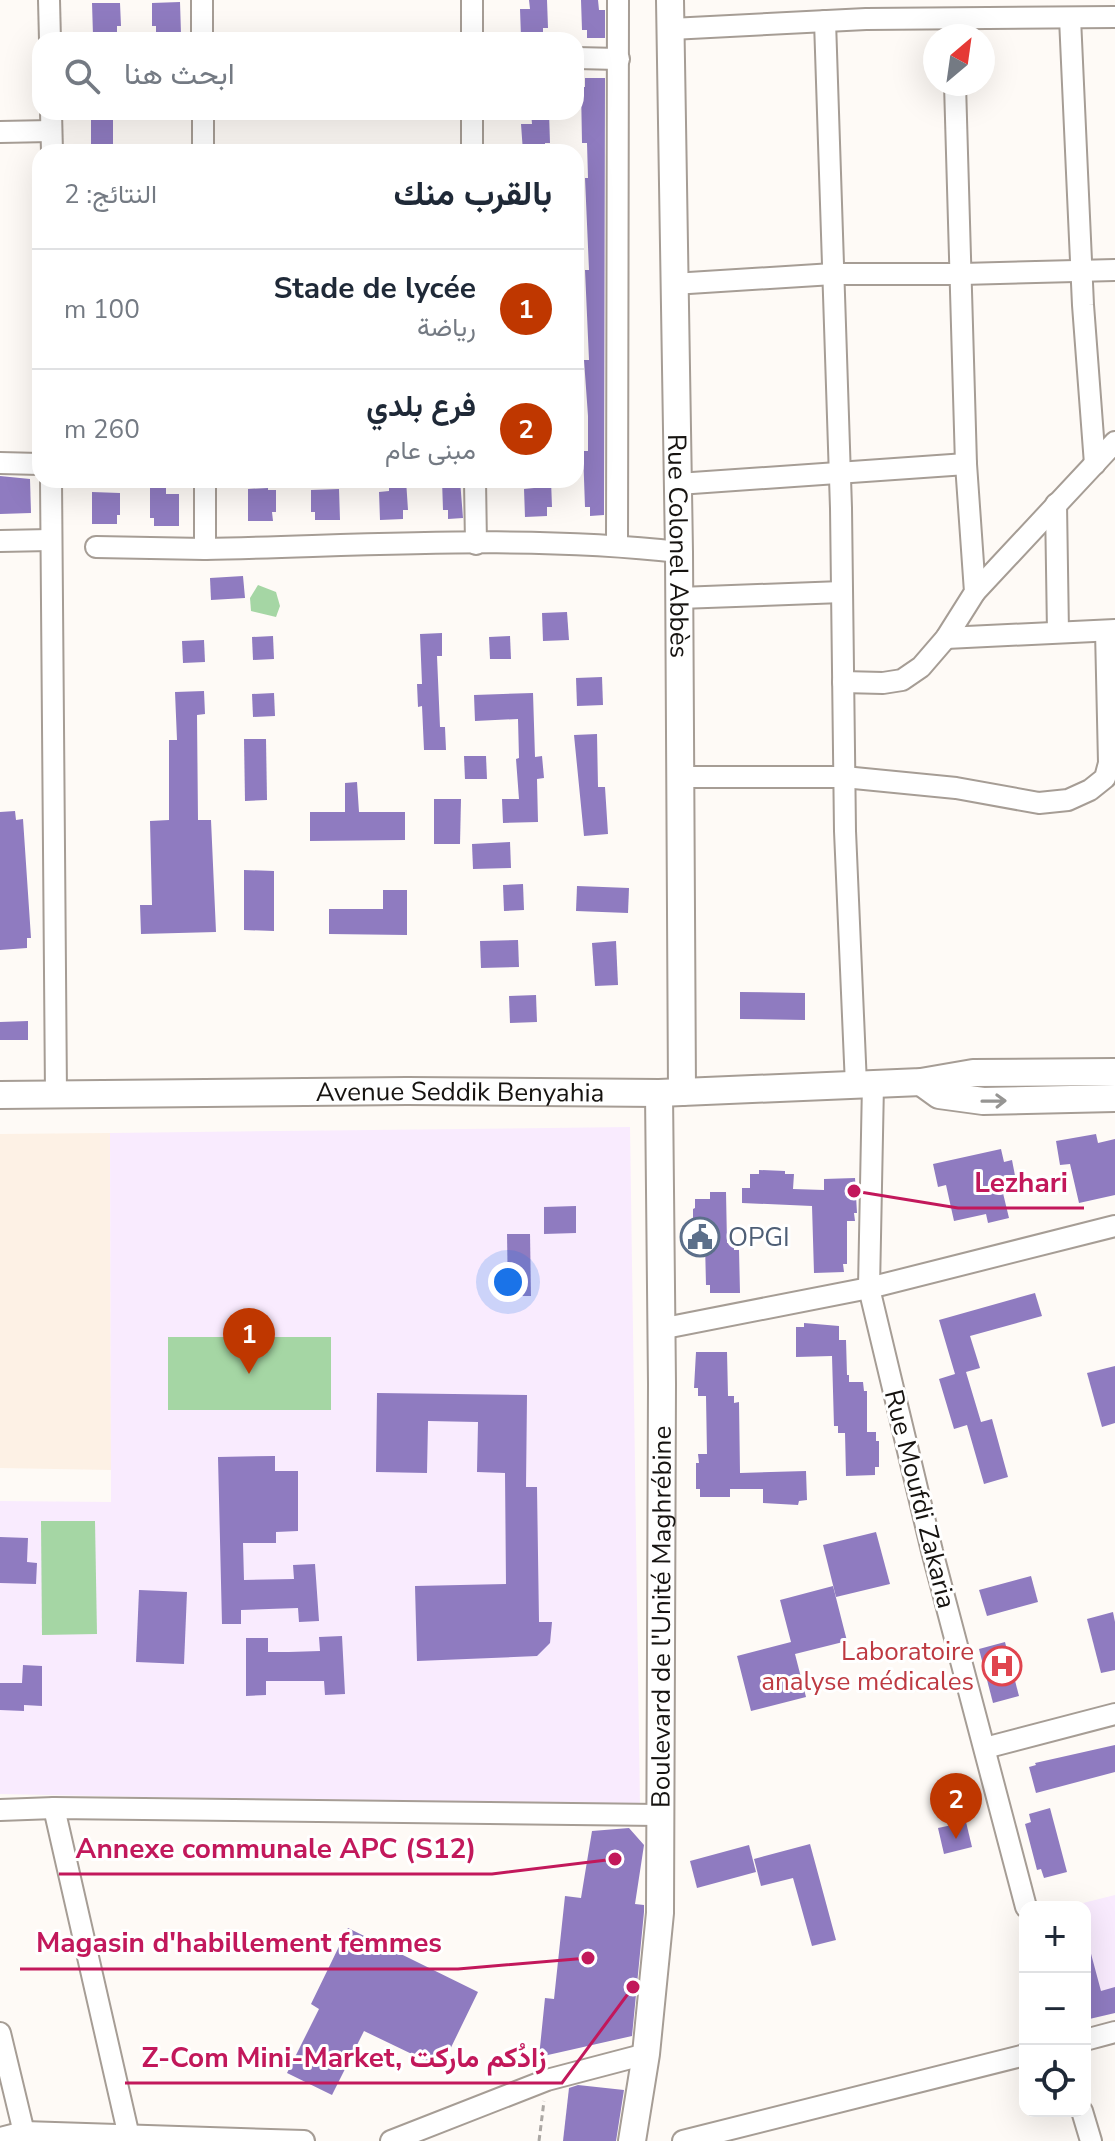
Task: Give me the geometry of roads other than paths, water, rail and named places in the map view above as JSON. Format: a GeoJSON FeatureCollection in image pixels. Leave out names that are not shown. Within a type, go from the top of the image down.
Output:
{"type":"FeatureCollection","features":[{"type":"Feature","properties":{"kind":"street"},"geometry":{"type":"LineString","coordinates":[[49,0],[50,32]]}},
{"type":"Feature","properties":{"kind":"street"},"geometry":{"type":"LineString","coordinates":[[202,0],[202,32]]}},
{"type":"Feature","properties":{"kind":"street"},"geometry":{"type":"LineString","coordinates":[[472,0],[472,32]]}},
{"type":"Feature","properties":{"kind":"street"},"geometry":{"type":"LineString","coordinates":[[617,545],[618,0]]}},
{"type":"Feature","properties":{"kind":"street","name":"Rue Colonel Abbès"},"geometry":{"type":"LineString","coordinates":[[670,0],[680,777],[671,1092]]}},
{"type":"Feature","properties":{"kind":"street"},"geometry":{"type":"LineString","coordinates":[[992,24],[1115,17]]}},
{"type":"Feature","properties":{"kind":"street"},"geometry":{"type":"LineString","coordinates":[[1070,18],[1095,464]]}},
{"type":"Feature","properties":{"kind":"street"},"geometry":{"type":"LineString","coordinates":[[671,29],[825,21],[923,26]]}},
{"type":"Feature","properties":{"kind":"street","name":"Rue Moufdi Zakaria"},"geometry":{"type":"LineString","coordinates":[[825,21],[842,592],[844,777],[864,1085],[869,1288],[899,1422],[1024,1901]]}},
{"type":"Feature","properties":{"kind":"street"},"geometry":{"type":"LineString","coordinates":[[584,58],[619,59]]}},
{"type":"Feature","properties":{"kind":"street"},"geometry":{"type":"LineString","coordinates":[[955,96],[966,464],[975,592]]}},
{"type":"Feature","properties":{"kind":"street"},"geometry":{"type":"LineString","coordinates":[[203,120],[203,144]]}},
{"type":"Feature","properties":{"kind":"street"},"geometry":{"type":"LineString","coordinates":[[472,120],[472,144]]}},
{"type":"Feature","properties":{"kind":"street"},"geometry":{"type":"LineString","coordinates":[[0,132],[51,122],[52,144]]}},
{"type":"Feature","properties":{"kind":"street"},"geometry":{"type":"LineString","coordinates":[[673,284],[833,274],[1115,270]]}},
{"type":"Feature","properties":{"kind":"street"},"geometry":{"type":"LineString","coordinates":[[843,682],[902,680],[921,667],[946,638],[975,592],[1115,442]]}},
{"type":"Feature","properties":{"kind":"street"},"geometry":{"type":"LineString","coordinates":[[0,463],[32,464]]}},
{"type":"Feature","properties":{"kind":"street"},"geometry":{"type":"LineString","coordinates":[[678,484],[966,464]]}},
{"type":"Feature","properties":{"kind":"street"},"geometry":{"type":"LineString","coordinates":[[51,488],[56,1095]]}},
{"type":"Feature","properties":{"kind":"street"},"geometry":{"type":"LineString","coordinates":[[205,488],[205,549]]}},
{"type":"Feature","properties":{"kind":"street"},"geometry":{"type":"LineString","coordinates":[[475,488],[476,544]]}},
{"type":"Feature","properties":{"kind":"street"},"geometry":{"type":"LineString","coordinates":[[1056,504],[1058,632]]}},
{"type":"Feature","properties":{"kind":"street"},"geometry":{"type":"LineString","coordinates":[[0,541],[50,540]]}},
{"type":"Feature","properties":{"kind":"street"},"geometry":{"type":"LineString","coordinates":[[96,547],[205,549],[617,545],[679,552]]}},
{"type":"Feature","properties":{"kind":"street"},"geometry":{"type":"LineString","coordinates":[[679,598],[842,592]]}},
{"type":"Feature","properties":{"kind":"street"},"geometry":{"type":"LineString","coordinates":[[680,777],[844,777],[956,788],[1039,803],[1068,800],[1090,790],[1105,778],[1112,764],[1111,631],[946,638]]}},
{"type":"Feature","properties":{"kind":"street","name":"Avenue Seddik Benyahia"},"geometry":{"type":"LineString","coordinates":[[0,1095],[671,1092],[921,1082],[973,1073],[1115,1072]]}},
{"type":"Feature","properties":{"kind":"street"},"geometry":{"type":"LineString","coordinates":[[921,1082],[939,1095],[983,1101],[1115,1098]]}},
{"type":"Feature","properties":{"kind":"street","name":"Boulevard de l'Unité Maghrébine"},"geometry":{"type":"LineString","coordinates":[[632,2141],[646,2054],[660,1913],[660,1329],[671,1092]]}},
{"type":"Feature","properties":{"kind":"street"},"geometry":{"type":"LineString","coordinates":[[660,1329],[869,1288],[1115,1226]]}},
{"type":"Feature","properties":{"kind":"street"},"geometry":{"type":"LineString","coordinates":[[985,1748],[1115,1714]]}},
{"type":"Feature","properties":{"kind":"street"},"geometry":{"type":"LineString","coordinates":[[0,1810],[54,1808],[659,1815]]}},
{"type":"Feature","properties":{"kind":"street"},"geometry":{"type":"LineString","coordinates":[[54,1808],[129,2138]]}},
{"type":"Feature","properties":{"kind":"street"},"geometry":{"type":"LineString","coordinates":[[1091,2038],[1115,2032]]}},
{"type":"Feature","properties":{"kind":"street"},"geometry":{"type":"LineString","coordinates":[[0,2033],[25,2137]]}},
{"type":"Feature","properties":{"kind":"street"},"geometry":{"type":"LineString","coordinates":[[391,2141],[547,2080],[646,2054]]}},
{"type":"Feature","properties":{"kind":"street"},"geometry":{"type":"LineString","coordinates":[[683,2141],[733,2134],[1019,2057]]}},
{"type":"Feature","properties":{"kind":"street"},"geometry":{"type":"LineString","coordinates":[[1084,2117],[1091,2141]]}},
{"type":"Feature","properties":{"kind":"street"},"geometry":{"type":"LineString","coordinates":[[0,2138],[304,2141]]}},
{"type":"Feature","properties":{"kind":"place","name":"Lezhari"},"geometry":{"type":"Point","coordinates":[854,1191]}},
{"type":"Feature","properties":{"kind":"place","name":"OPGI"},"geometry":{"type":"Point","coordinates":[700,1237]}},
{"type":"Feature","properties":{"kind":"place","name":"Stade de lycée"},"geometry":{"type":"Point","coordinates":[249,1374]}},
{"type":"Feature","properties":{"kind":"place","name":"Laboratoire analyse médicales"},"geometry":{"type":"Point","coordinates":[1002,1666]}},
{"type":"Feature","properties":{"kind":"place","name":"فرع بلدي"},"geometry":{"type":"Point","coordinates":[956,1839]}},
{"type":"Feature","properties":{"kind":"place","name":"Annexe communale APC (S12)"},"geometry":{"type":"Point","coordinates":[615,1859]}},
{"type":"Feature","properties":{"kind":"place","name":"Magasin d'habillement femmes"},"geometry":{"type":"Point","coordinates":[588,1958]}},
{"type":"Feature","properties":{"kind":"place","name":"Z-Com Mini-Market, زادُكم ماركت"},"geometry":{"type":"Point","coordinates":[633,1987]}}]}
